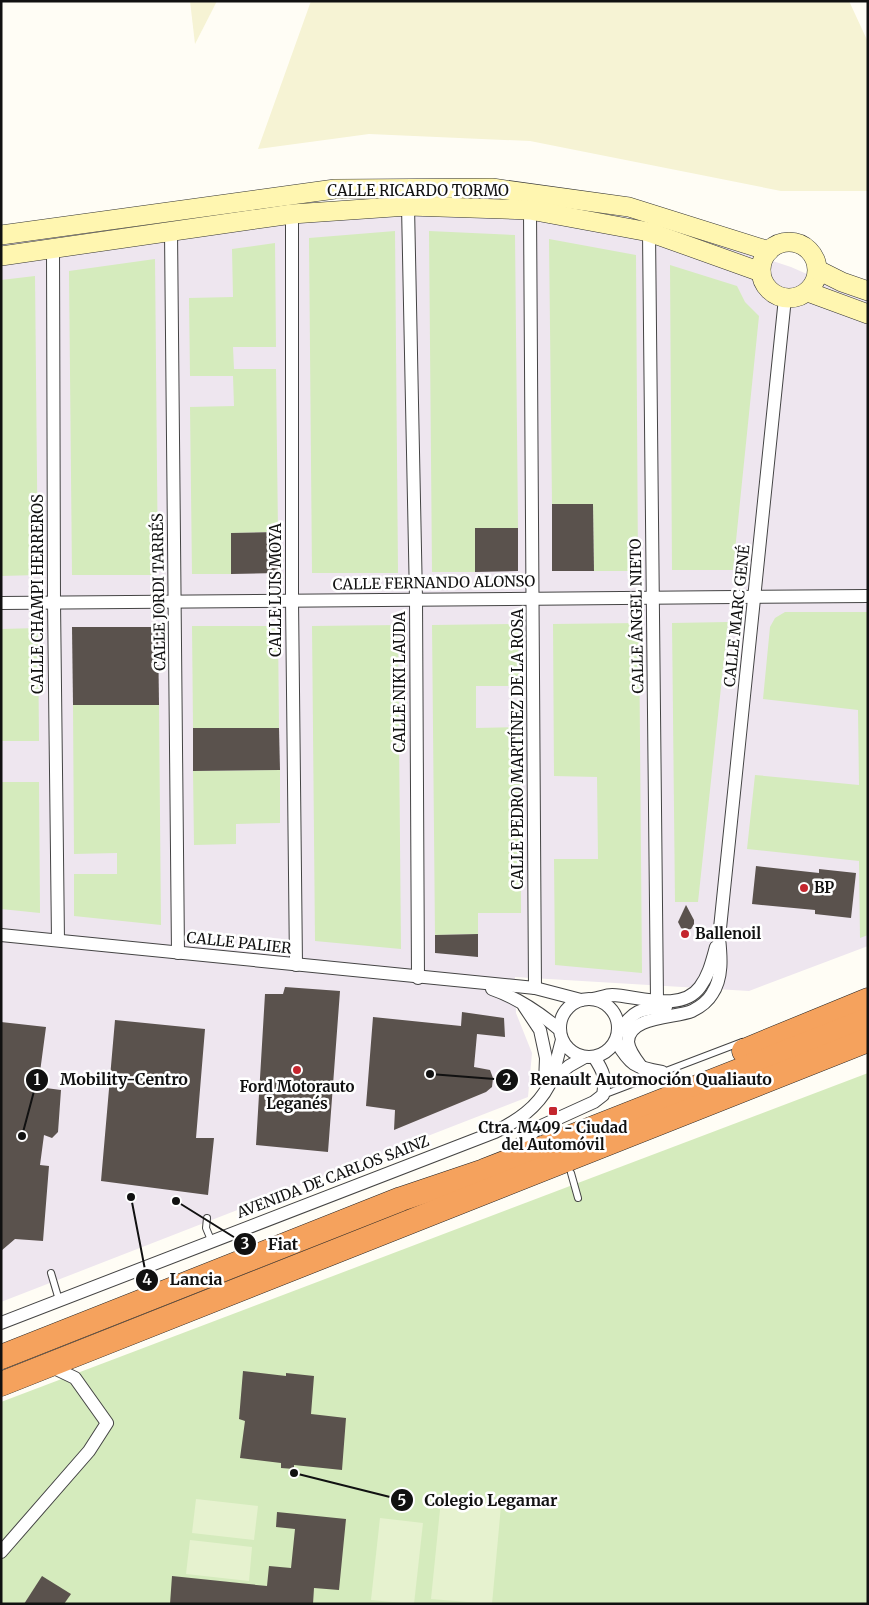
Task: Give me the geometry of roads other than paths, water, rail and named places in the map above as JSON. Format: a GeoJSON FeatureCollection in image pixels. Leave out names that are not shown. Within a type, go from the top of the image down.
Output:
{"type":"FeatureCollection","features":[{"type":"Feature","properties":{"kind":"highway"},"geometry":{"type":"LineString","coordinates":[[401,1199],[438,1179],[519,1145],[864,1008]]}},
{"type":"Feature","properties":{"kind":"highway"},"geometry":{"type":"LineString","coordinates":[[1,1356],[401,1199],[484,1171],[864,1008]]}},
{"type":"Feature","properties":{"kind":"highway"},"geometry":{"type":"LineString","coordinates":[[1,1384],[868,1040]]}},
{"type":"Feature","properties":{"kind":"highway"},"geometry":{"type":"LineString","coordinates":[[276,1274],[351,1255],[570,1173],[868,1055]]}},
{"type":"Feature","properties":{"kind":"street","name":"CALLE RICARDO TORMO"},"geometry":{"type":"LineString","coordinates":[[1,235],[335,189],[492,188],[629,207],[769,251]]}},
{"type":"Feature","properties":{"kind":"street","name":"CALLE RICARDO TORMO"},"geometry":{"type":"LineString","coordinates":[[1,256],[292,214],[408,206],[530,210],[649,232],[761,272]]}},
{"type":"Feature","properties":{"kind":"street","name":"CALLE NIKI LAUDA"},"geometry":{"type":"LineString","coordinates":[[408,206],[416,599],[418,978]]}},
{"type":"Feature","properties":{"kind":"street","name":"CALLE PEDRO MARTÍNEZ DE LA ROSA"},"geometry":{"type":"LineString","coordinates":[[530,210],[534,598],[535,988]]}},
{"type":"Feature","properties":{"kind":"street","name":"CALLE LUIS MOYA"},"geometry":{"type":"LineString","coordinates":[[292,214],[292,600],[296,965]]}},
{"type":"Feature","properties":{"kind":"street","name":"CALLE JORDI TARRÉS"},"geometry":{"type":"LineString","coordinates":[[171,232],[178,953]]}},
{"type":"Feature","properties":{"kind":"street","name":"CALLE ÁNGEL NIETO"},"geometry":{"type":"LineString","coordinates":[[649,232],[657,1000]]}},
{"type":"Feature","properties":{"kind":"street"},"geometry":{"type":"LineString","coordinates":[[786,242],[804,246],[812,253],[818,270],[817,278],[808,292],[801,296],[785,298],[776,295],[768,289],[761,272],[762,264],[769,251],[777,245],[786,242]]}},
{"type":"Feature","properties":{"kind":"street","name":"CALLE CHAMPI HERREROS"},"geometry":{"type":"LineString","coordinates":[[53,248],[54,602],[58,940]]}},
{"type":"Feature","properties":{"kind":"street"},"geometry":{"type":"LineString","coordinates":[[818,270],[842,282],[868,291]]}},
{"type":"Feature","properties":{"kind":"street"},"geometry":{"type":"LineString","coordinates":[[808,292],[868,314]]}},
{"type":"Feature","properties":{"kind":"street","name":"CALLE MARC GENÉ"},"geometry":{"type":"LineString","coordinates":[[719,938],[756,596],[785,298]]}},
{"type":"Feature","properties":{"kind":"street","name":"CALLE FERNANDO ALONSO"},"geometry":{"type":"LineString","coordinates":[[1,603],[868,596]]}},
{"type":"Feature","properties":{"kind":"street","name":"CALLE PALIER"},"geometry":{"type":"LineString","coordinates":[[1,935],[418,978],[535,988],[586,1000],[610,995],[676,1001],[688,996],[699,988],[708,973],[719,938]]}},
{"type":"Feature","properties":{"kind":"street"},"geometry":{"type":"LineString","coordinates":[[643,1069],[628,1042],[633,1030],[640,1024],[650,1020],[676,1016],[704,1004],[712,994],[719,979],[719,938]]}},
{"type":"Feature","properties":{"kind":"street"},"geometry":{"type":"LineString","coordinates":[[662,1072],[643,1069],[631,1063],[624,1056],[617,1036],[618,1023],[609,1007],[601,1002],[586,1000],[572,1004],[565,1011],[561,1020],[561,1035],[568,1048],[576,1054],[590,1057],[603,1054],[610,1048],[617,1036],[632,1014],[652,1008],[674,1007],[688,1003],[704,991],[720,966]]}},
{"type":"Feature","properties":{"kind":"street","name":"CALLE PALIER"},"geometry":{"type":"LineString","coordinates":[[474,982],[521,1002],[540,1014],[561,1035]]}},
{"type":"Feature","properties":{"kind":"street"},"geometry":{"type":"LineString","coordinates":[[521,1002],[540,1030],[546,1058],[547,1088]]}},
{"type":"Feature","properties":{"kind":"street","name":"AVENIDA DE CARLOS SAINZ"},"geometry":{"type":"LineString","coordinates":[[547,1088],[561,1035]]}},
{"type":"Feature","properties":{"kind":"street"},"geometry":{"type":"LineString","coordinates":[[519,1145],[539,1127],[594,1102],[603,1095],[606,1082],[602,1068],[590,1057]]}},
{"type":"Feature","properties":{"kind":"street","name":"AVENIDA DE CARLOS SAINZ"},"geometry":{"type":"LineString","coordinates":[[1,1322],[495,1132],[517,1121],[529,1111],[547,1088],[569,1066],[590,1057]]}},
{"type":"Feature","properties":{"kind":"street"},"geometry":{"type":"LineString","coordinates":[[1,1552],[89,1451],[107,1422],[75,1378],[50,1366]]}},
{"type":"Feature","properties":{"kind":"lane"},"geometry":{"type":"LineString","coordinates":[[820,1012],[864,1008]]}},
{"type":"Feature","properties":{"kind":"lane"},"geometry":{"type":"LineString","coordinates":[[603,1095],[750,1038]]}},
{"type":"Feature","properties":{"kind":"lane"},"geometry":{"type":"LineString","coordinates":[[570,1173],[578,1198]]}},
{"type":"Feature","properties":{"kind":"lane"},"geometry":{"type":"LineString","coordinates":[[207,1218],[206,1228],[211,1240]]}},
{"type":"Feature","properties":{"kind":"lane"},"geometry":{"type":"LineString","coordinates":[[51,1274],[59,1300]]}},
{"type":"Feature","properties":{"kind":"place","name":"BP"},"geometry":{"type":"Point","coordinates":[804,888]}},
{"type":"Feature","properties":{"kind":"place","name":"Ballenoil"},"geometry":{"type":"Point","coordinates":[685,934]}},
{"type":"Feature","properties":{"kind":"place","name":"Ford Motorauto Leganés"},"geometry":{"type":"Point","coordinates":[297,1070]}},
{"type":"Feature","properties":{"kind":"place","name":"Renault Automoción Qualiauto"},"geometry":{"type":"Point","coordinates":[430,1074]}},
{"type":"Feature","properties":{"kind":"place","name":"Ctra. M409 - Ciudad del Automóvil"},"geometry":{"type":"Point","coordinates":[553,1111]}},
{"type":"Feature","properties":{"kind":"place","name":"Mobility-Centro"},"geometry":{"type":"Point","coordinates":[22,1136]}},
{"type":"Feature","properties":{"kind":"place","name":"Lancia"},"geometry":{"type":"Point","coordinates":[131,1197]}},
{"type":"Feature","properties":{"kind":"place","name":"Fiat"},"geometry":{"type":"Point","coordinates":[176,1201]}},
{"type":"Feature","properties":{"kind":"place","name":"Colegio Legamar"},"geometry":{"type":"Point","coordinates":[294,1473]}}]}
